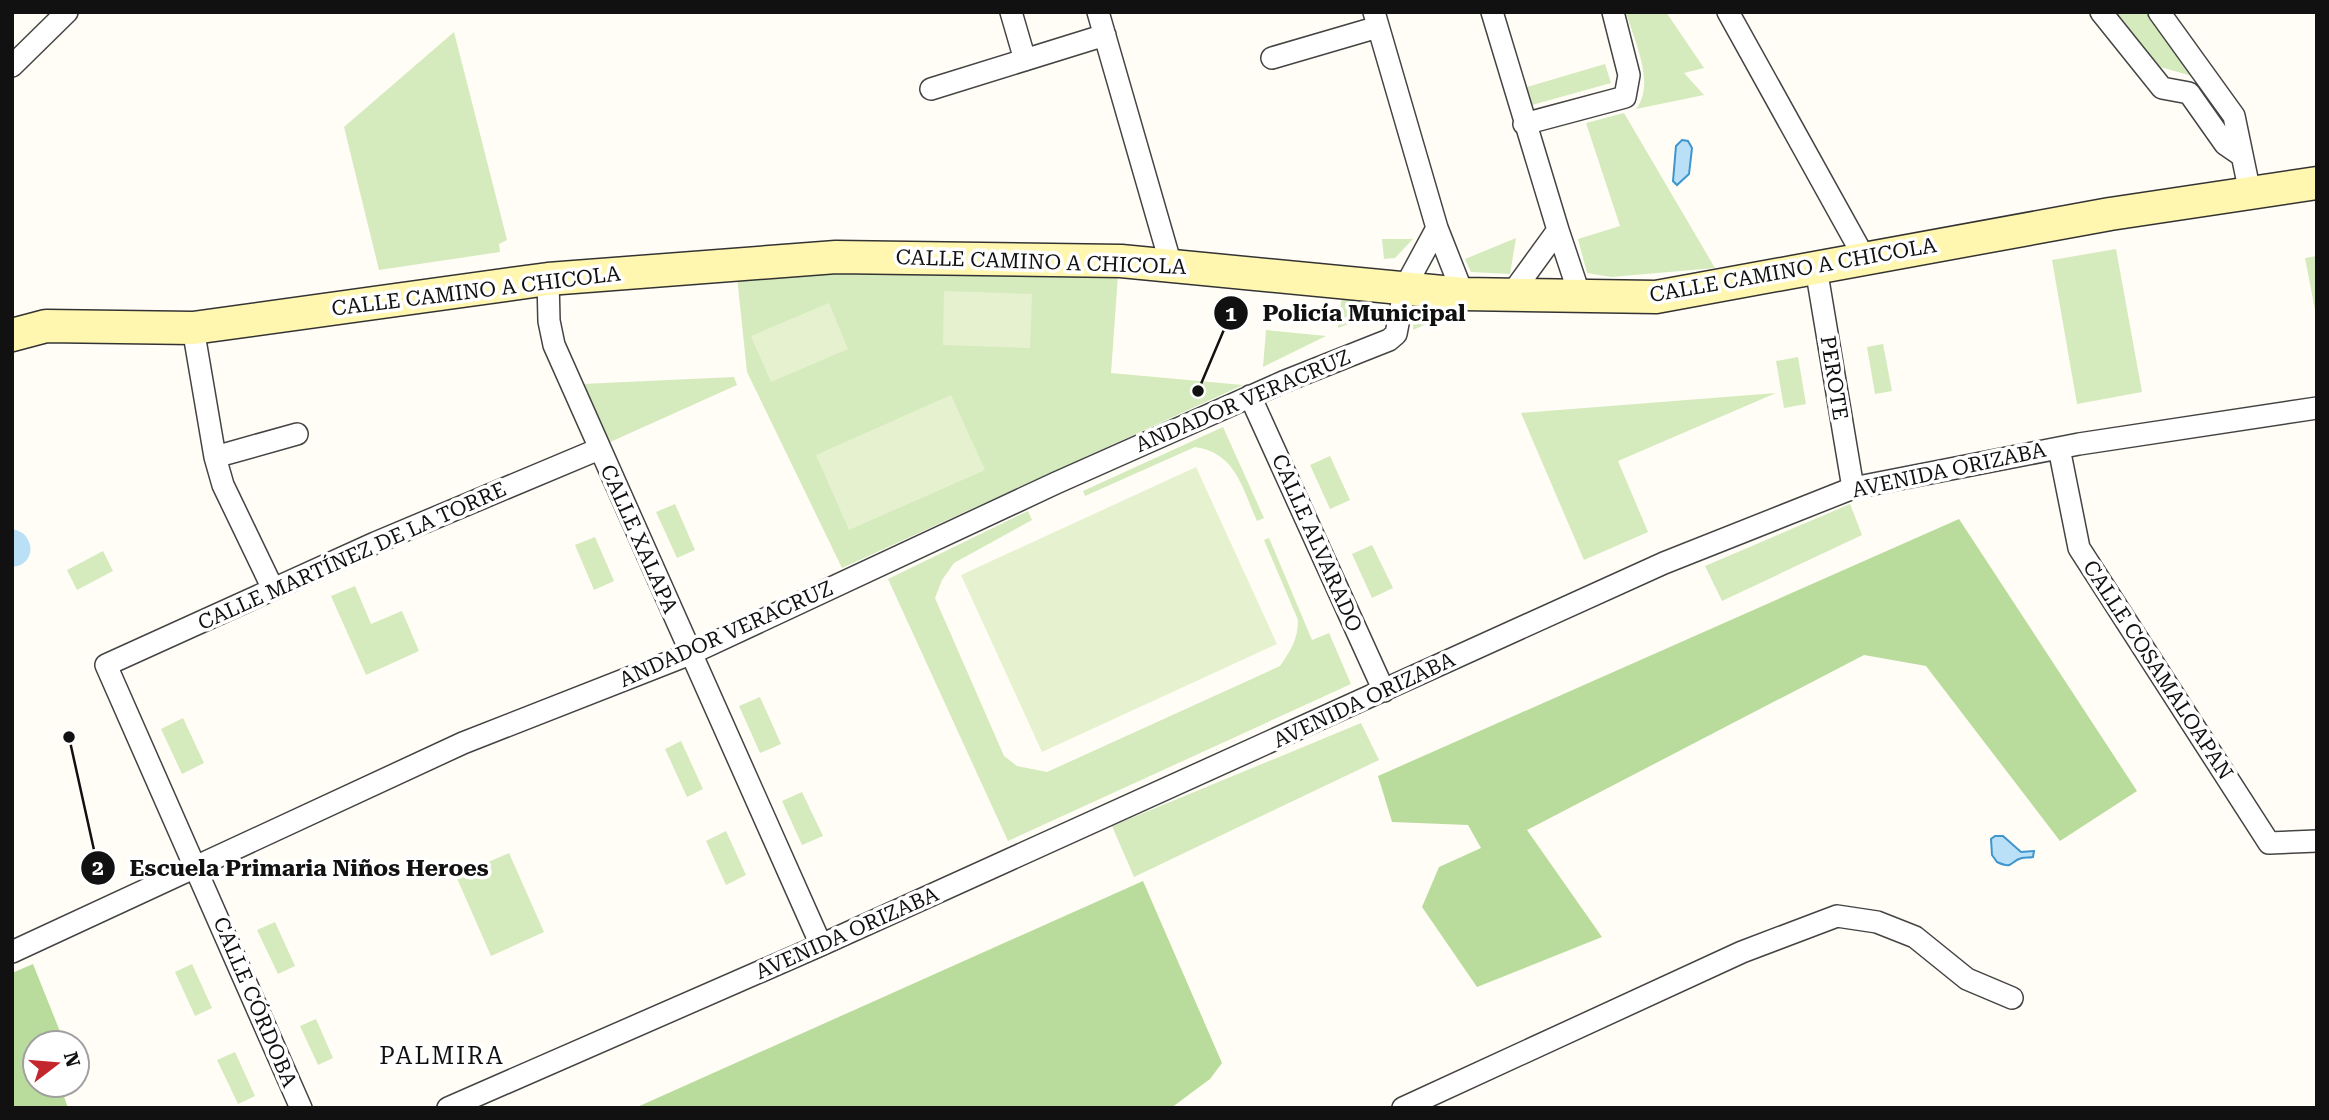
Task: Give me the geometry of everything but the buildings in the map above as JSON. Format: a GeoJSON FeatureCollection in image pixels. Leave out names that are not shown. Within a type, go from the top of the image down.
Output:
{"type":"FeatureCollection","features":[{"type":"Feature","properties":{"kind":"street"},"geometry":{"type":"LineString","coordinates":[[12,65],[67,12]]}},
{"type":"Feature","properties":{"kind":"street"},"geometry":{"type":"LineString","coordinates":[[1010,12],[1025,60]]}},
{"type":"Feature","properties":{"kind":"street"},"geometry":{"type":"LineString","coordinates":[[1098,12],[1171,265]]}},
{"type":"Feature","properties":{"kind":"street"},"geometry":{"type":"LineString","coordinates":[[1492,12],[1524,124],[1580,296]]}},
{"type":"Feature","properties":{"kind":"street"},"geometry":{"type":"LineString","coordinates":[[1524,124],[1625,97],[1629,75],[1613,12]]}},
{"type":"Feature","properties":{"kind":"street"},"geometry":{"type":"LineString","coordinates":[[1728,12],[1864,257]]}},
{"type":"Feature","properties":{"kind":"street"},"geometry":{"type":"LineString","coordinates":[[2101,12],[2162,88],[2189,93],[2225,144],[2241,155]]}},
{"type":"Feature","properties":{"kind":"street"},"geometry":{"type":"LineString","coordinates":[[2159,12],[2234,116],[2250,193]]}},
{"type":"Feature","properties":{"kind":"street"},"geometry":{"type":"LineString","coordinates":[[1272,58],[1376,20],[1437,228],[1463,294]]}},
{"type":"Feature","properties":{"kind":"street"},"geometry":{"type":"LineString","coordinates":[[931,89],[1105,36]]}},
{"type":"Feature","properties":{"kind":"street","name":"CALLE CAMINO A CHICOLA"},"geometry":{"type":"LineString","coordinates":[[12,335],[46,326],[193,328],[548,279],[836,257],[1048,258],[1171,265],[1463,294],[1656,297],[1864,257],[2317,183]]}},
{"type":"Feature","properties":{"kind":"street"},"geometry":{"type":"LineString","coordinates":[[1405,287],[1437,228]]}},
{"type":"Feature","properties":{"kind":"street"},"geometry":{"type":"LineString","coordinates":[[1510,296],[1558,230]]}},
{"type":"Feature","properties":{"kind":"street","name":"PEROTE"},"geometry":{"type":"LineString","coordinates":[[1816,268],[1853,488]]}},
{"type":"Feature","properties":{"kind":"street","name":"CALLE XALAPA"},"geometry":{"type":"LineString","coordinates":[[548,279],[549,321],[554,345],[821,946]]}},
{"type":"Feature","properties":{"kind":"street","name":"ANDADOR VERACRUZ"},"geometry":{"type":"LineString","coordinates":[[12,952],[463,743],[690,654],[1043,488],[1250,396],[1389,340],[1396,334],[1405,287]]}},
{"type":"Feature","properties":{"kind":"street"},"geometry":{"type":"LineString","coordinates":[[193,328],[215,457],[223,485],[273,589]]}},
{"type":"Feature","properties":{"kind":"street","name":"CALLE ALVARADO"},"geometry":{"type":"LineString","coordinates":[[1250,396],[1384,691]]}},
{"type":"Feature","properties":{"kind":"street","name":"AVENIDA ORIZABA"},"geometry":{"type":"LineString","coordinates":[[447,1108],[821,946],[1664,563],[1853,488],[2059,448],[2317,408]]}},
{"type":"Feature","properties":{"kind":"street"},"geometry":{"type":"LineString","coordinates":[[215,457],[297,434]]}},
{"type":"Feature","properties":{"kind":"street","name":"CALLE COSAMALOAPAN"},"geometry":{"type":"LineString","coordinates":[[2059,448],[2079,548],[2269,843],[2317,841]]}},
{"type":"Feature","properties":{"kind":"street","name":"CALLE MARTÍNEZ DE LA TORRE"},"geometry":{"type":"LineString","coordinates":[[106,665],[273,589],[599,449]]}},
{"type":"Feature","properties":{"kind":"street","name":"CALLE CÓRDOBA"},"geometry":{"type":"LineString","coordinates":[[106,665],[301,1108]]}},
{"type":"Feature","properties":{"kind":"street"},"geometry":{"type":"LineString","coordinates":[[1403,1108],[1742,952],[1837,916],[1877,922],[1915,937],[1967,979],[2012,998]]}},
{"type":"Feature","properties":{"kind":"green space"},"geometry":{"type":"Polygon","coordinates":[[[1626,12],[1666,12],[1704,68],[1684,73],[1704,95],[1636,109],[1642,99],[1644,75],[1626,12]]]}},
{"type":"Feature","properties":{"kind":"green space"},"geometry":{"type":"Polygon","coordinates":[[[2113,12],[2151,12],[2223,119],[2192,76],[2153,65],[2113,12]]]}},
{"type":"Feature","properties":{"kind":"green space"},"geometry":{"type":"Polygon","coordinates":[[[454,32],[507,240],[499,244],[500,252],[379,270],[344,127],[454,32]]]}},
{"type":"Feature","properties":{"kind":"green space"},"geometry":{"type":"Polygon","coordinates":[[[1605,64],[1611,83],[1532,105],[1527,87],[1605,64]]]}},
{"type":"Feature","properties":{"kind":"green space"},"geometry":{"type":"Polygon","coordinates":[[[1624,113],[1715,268],[1611,277],[1587,273],[1578,239],[1620,226],[1586,123],[1624,113]]]}},
{"type":"Feature","properties":{"kind":"green space"},"geometry":{"type":"Polygon","coordinates":[[[1516,238],[1510,274],[1471,272],[1465,259],[1516,238]]]}},
{"type":"Feature","properties":{"kind":"green space"},"geometry":{"type":"Polygon","coordinates":[[[1382,239],[1413,239],[1395,258],[1384,259],[1382,239]]]}},
{"type":"Feature","properties":{"kind":"green space"},"geometry":{"type":"Polygon","coordinates":[[[2116,249],[2142,392],[2077,404],[2052,260],[2116,249]]]}},
{"type":"Feature","properties":{"kind":"green space"},"geometry":{"type":"Polygon","coordinates":[[[2317,256],[2317,314],[2316,315],[2305,258],[2317,256]]]}},
{"type":"Feature","properties":{"kind":"green space"},"geometry":{"type":"Polygon","coordinates":[[[965,270],[1118,275],[1111,373],[1243,385],[842,568],[747,372],[737,277],[965,270]]]}},
{"type":"Feature","properties":{"kind":"green space"},"geometry":{"type":"Polygon","coordinates":[[[944,291],[1032,294],[1030,348],[943,345],[944,291]]]}},
{"type":"Feature","properties":{"kind":"green space"},"geometry":{"type":"Polygon","coordinates":[[[1342,295],[1371,296],[1367,317],[1338,328],[1342,295]]]}},
{"type":"Feature","properties":{"kind":"green space"},"geometry":{"type":"Polygon","coordinates":[[[1415,301],[1465,307],[1413,330],[1415,301]]]}},
{"type":"Feature","properties":{"kind":"green space"},"geometry":{"type":"Polygon","coordinates":[[[829,303],[848,349],[771,382],[751,336],[829,303]]]}},
{"type":"Feature","properties":{"kind":"green space"},"geometry":{"type":"Polygon","coordinates":[[[1266,330],[1326,336],[1263,367],[1266,330]]]}},
{"type":"Feature","properties":{"kind":"green space"},"geometry":{"type":"Polygon","coordinates":[[[1883,344],[1892,391],[1875,394],[1867,347],[1883,344]]]}},
{"type":"Feature","properties":{"kind":"green space"},"geometry":{"type":"Polygon","coordinates":[[[1798,357],[1806,404],[1784,408],[1776,361],[1798,357]]]}},
{"type":"Feature","properties":{"kind":"green space"},"geometry":{"type":"Polygon","coordinates":[[[734,377],[737,385],[608,443],[582,384],[734,377]]]}},
{"type":"Feature","properties":{"kind":"green space"},"geometry":{"type":"Polygon","coordinates":[[[1776,393],[1618,461],[1648,532],[1584,560],[1521,413],[1776,393]]]}},
{"type":"Feature","properties":{"kind":"green space"},"geometry":{"type":"Polygon","coordinates":[[[951,395],[985,470],[849,530],[816,455],[951,395]]]}},
{"type":"Feature","properties":{"kind":"green space"},"geometry":{"type":"Polygon","coordinates":[[[1223,427],[1264,518],[1257,521],[1242,485],[1229,464],[1220,456],[1195,447],[1085,496],[1083,491],[1223,427]]]}},
{"type":"Feature","properties":{"kind":"green space"},"geometry":{"type":"Polygon","coordinates":[[[1330,456],[1350,500],[1330,509],[1310,465],[1330,456]]]}},
{"type":"Feature","properties":{"kind":"green space"},"geometry":{"type":"Polygon","coordinates":[[[1196,467],[1277,644],[1042,752],[961,575],[1196,467]]]}},
{"type":"Feature","properties":{"kind":"green space"},"geometry":{"type":"Polygon","coordinates":[[[675,504],[695,550],[677,558],[656,512],[675,504]]]}},
{"type":"Feature","properties":{"kind":"green space"},"geometry":{"type":"Polygon","coordinates":[[[1850,504],[1862,535],[1722,601],[1705,566],[1850,504]]]}},
{"type":"Feature","properties":{"kind":"green space"},"geometry":{"type":"Polygon","coordinates":[[[1028,511],[1032,520],[954,563],[942,580],[935,598],[1004,756],[1017,766],[1047,772],[1280,666],[1293,644],[1298,620],[1264,540],[1269,538],[1312,640],[1329,633],[1351,684],[1008,841],[888,579],[1028,511]]]}},
{"type":"Feature","properties":{"kind":"green space"},"geometry":{"type":"Polygon","coordinates":[[[1959,519],[2137,791],[2060,841],[1926,666],[1864,655],[1527,830],[1602,937],[1477,987],[1422,907],[1439,867],[1481,848],[1468,825],[1392,822],[1378,776],[1959,519]]]}},
{"type":"Feature","properties":{"kind":"green space"},"geometry":{"type":"Polygon","coordinates":[[[595,537],[614,581],[594,590],[575,545],[595,537]]]}},
{"type":"Feature","properties":{"kind":"green space"},"geometry":{"type":"Polygon","coordinates":[[[1372,545],[1393,588],[1372,598],[1352,554],[1372,545]]]}},
{"type":"Feature","properties":{"kind":"green space"},"geometry":{"type":"Polygon","coordinates":[[[103,551],[113,571],[77,590],[67,570],[103,551]]]}},
{"type":"Feature","properties":{"kind":"green space"},"geometry":{"type":"Polygon","coordinates":[[[355,586],[371,624],[402,611],[419,651],[366,675],[331,596],[355,586]]]}},
{"type":"Feature","properties":{"kind":"green space"},"geometry":{"type":"Polygon","coordinates":[[[760,697],[781,744],[760,753],[739,706],[760,697]]]}},
{"type":"Feature","properties":{"kind":"green space"},"geometry":{"type":"Polygon","coordinates":[[[183,718],[204,763],[182,774],[161,729],[183,718]]]}},
{"type":"Feature","properties":{"kind":"green space"},"geometry":{"type":"Polygon","coordinates":[[[1361,723],[1379,760],[1134,877],[1112,826],[1361,723]]]}},
{"type":"Feature","properties":{"kind":"green space"},"geometry":{"type":"Polygon","coordinates":[[[681,741],[703,789],[687,797],[665,749],[681,741]]]}},
{"type":"Feature","properties":{"kind":"green space"},"geometry":{"type":"Polygon","coordinates":[[[802,792],[823,836],[802,845],[782,801],[802,792]]]}},
{"type":"Feature","properties":{"kind":"green space"},"geometry":{"type":"Polygon","coordinates":[[[726,831],[746,875],[726,885],[706,841],[726,831]]]}},
{"type":"Feature","properties":{"kind":"green space"},"geometry":{"type":"Polygon","coordinates":[[[509,853],[544,932],[491,956],[456,876],[509,853]]]}},
{"type":"Feature","properties":{"kind":"green space"},"geometry":{"type":"Polygon","coordinates":[[[1143,881],[1222,1063],[1210,1079],[1171,1108],[635,1108],[1143,881]]]}},
{"type":"Feature","properties":{"kind":"green space"},"geometry":{"type":"Polygon","coordinates":[[[275,922],[295,966],[278,974],[257,930],[275,922]]]}},
{"type":"Feature","properties":{"kind":"green space"},"geometry":{"type":"Polygon","coordinates":[[[33,964],[59,1029],[21,1029],[21,1099],[65,1099],[68,1108],[12,1108],[12,973],[33,964]]]}},
{"type":"Feature","properties":{"kind":"green space"},"geometry":{"type":"Polygon","coordinates":[[[192,964],[212,1008],[195,1016],[175,972],[192,964]]]}},
{"type":"Feature","properties":{"kind":"green space"},"geometry":{"type":"Polygon","coordinates":[[[316,1019],[333,1058],[318,1065],[300,1026],[316,1019]]]}},
{"type":"Feature","properties":{"kind":"green space"},"geometry":{"type":"Polygon","coordinates":[[[235,1052],[255,1096],[238,1104],[217,1060],[235,1052]]]}},
{"type":"Feature","properties":{"kind":"water"},"geometry":{"type":"Polygon","coordinates":[[[1682,140],[1688,141],[1692,148],[1689,174],[1677,185],[1673,181],[1676,146],[1682,140]]]}},
{"type":"Feature","properties":{"kind":"water"},"geometry":{"type":"Polygon","coordinates":[[[2003,836],[2021,852],[2034,851],[2033,857],[2018,859],[2009,865],[1997,862],[1992,855],[1991,839],[2003,836]]]}},
{"type":"Feature","properties":{"kind":"place","name":"Policía Municipal"},"geometry":{"type":"Point","coordinates":[1198,391]}},
{"type":"Feature","properties":{"kind":"place","name":"Escuela Primaria Niños Heroes"},"geometry":{"type":"Point","coordinates":[69,737]}},
{"type":"Feature","properties":{"kind":"district","name":"PALMIRA"},"geometry":{"type":"Point","coordinates":[442,1056]}}]}
